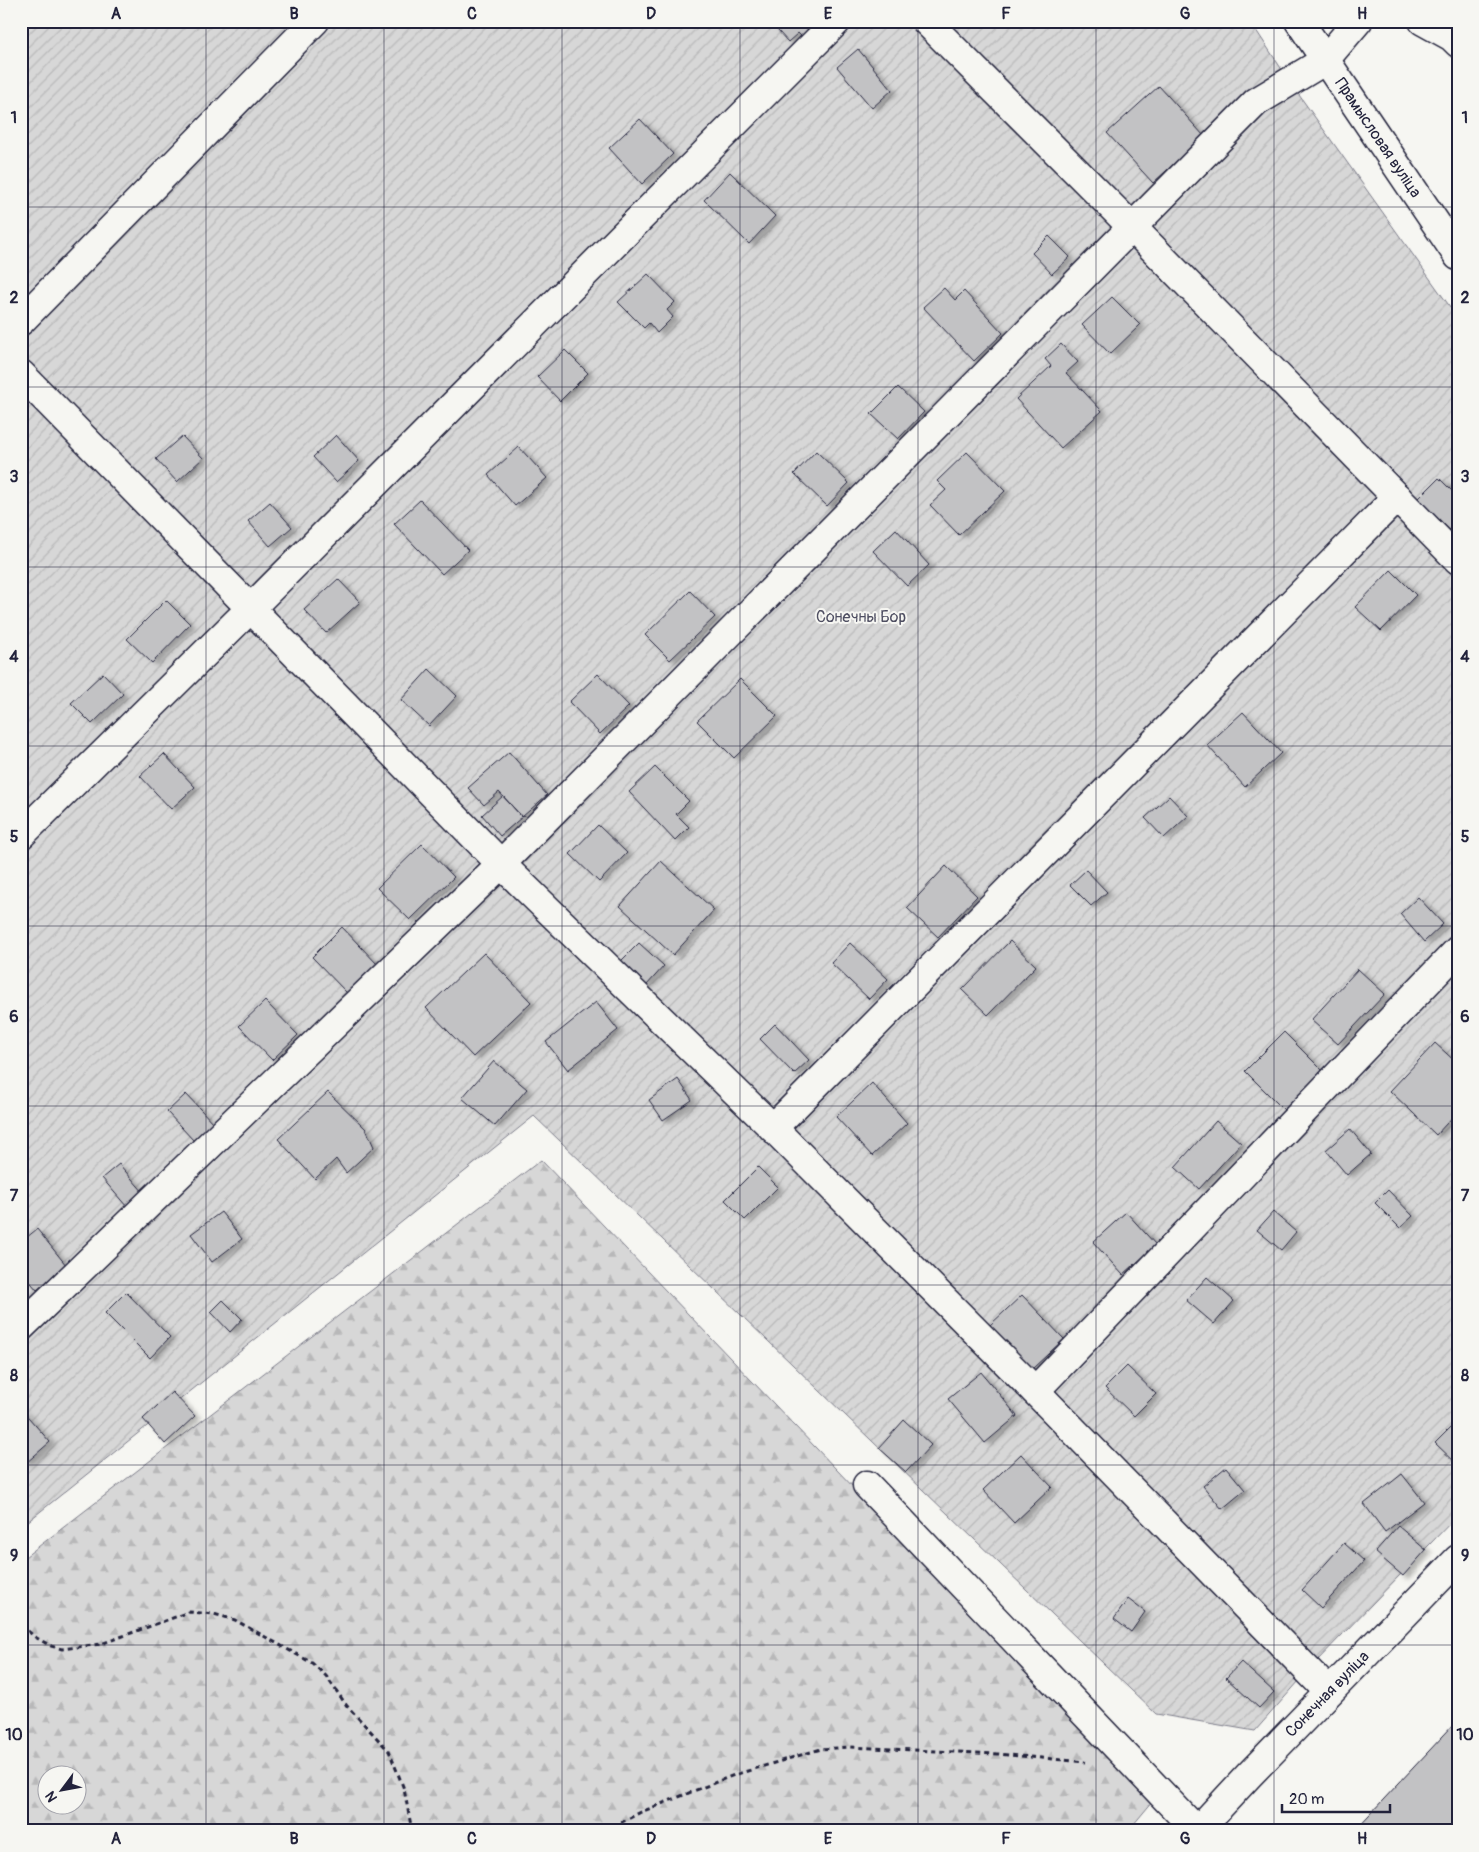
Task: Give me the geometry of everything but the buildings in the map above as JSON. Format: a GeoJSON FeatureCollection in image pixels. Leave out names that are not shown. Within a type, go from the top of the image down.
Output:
{"type":"FeatureCollection","features":[{"type":"Feature","properties":{"kind":"street"},"geometry":{"type":"LineString","coordinates":[[21,321],[315,21]]}},
{"type":"Feature","properties":{"kind":"street"},"geometry":{"type":"LineString","coordinates":[[21,835],[251,608],[837,21]]}},
{"type":"Feature","properties":{"kind":"street"},"geometry":{"type":"LineString","coordinates":[[926,21],[1133,228],[1458,560]]}},
{"type":"Feature","properties":{"kind":"street","name":"Прамысловая вуліца"},"geometry":{"type":"LineString","coordinates":[[1299,21],[1324,61],[1458,256]]}},
{"type":"Feature","properties":{"kind":"street"},"geometry":{"type":"LineString","coordinates":[[21,1327],[501,864],[1256,102],[1324,61],[1358,21]]}},
{"type":"Feature","properties":{"kind":"street"},"geometry":{"type":"LineString","coordinates":[[1423,21],[1452,37],[1458,43]]}},
{"type":"Feature","properties":{"kind":"street"},"geometry":{"type":"LineString","coordinates":[[21,374],[501,864],[773,1128],[1035,1391],[1329,1692]]}},
{"type":"Feature","properties":{"kind":"street"},"geometry":{"type":"LineString","coordinates":[[773,1128],[1397,497]]}},
{"type":"Feature","properties":{"kind":"street"},"geometry":{"type":"LineString","coordinates":[[1035,1391],[1458,950]]}},
{"type":"Feature","properties":{"kind":"street"},"geometry":{"type":"LineString","coordinates":[[867,1485],[1197,1831]]}},
{"type":"Feature","properties":{"kind":"street","name":"Сонечная вуліца"},"geometry":{"type":"LineString","coordinates":[[1197,1831],[1458,1559]]}},
{"type":"Feature","properties":{"kind":"path"},"geometry":{"type":"LineString","coordinates":[[21,1625],[35,1637],[51,1646],[62,1649],[101,1644],[190,1612],[214,1614],[235,1620],[312,1663],[326,1676],[347,1706],[389,1751],[404,1789],[412,1831]]}},
{"type":"Feature","properties":{"kind":"path"},"geometry":{"type":"LineString","coordinates":[[605,1831],[641,1812],[734,1775],[821,1749],[850,1747],[988,1754],[1086,1762]]}},
{"type":"Feature","properties":{"kind":"green space","name":"Сонечны Бор"},"geometry":{"type":"Polygon","coordinates":[[[21,21],[1250,21],[1294,88],[1458,318],[1458,1515],[1314,1664],[1255,1731],[1156,1714],[534,1116],[21,1527],[21,21]]]}},
{"type":"Feature","properties":{"kind":"green space"},"geometry":{"type":"Polygon","coordinates":[[[541,1160],[1153,1801],[1128,1831],[21,1831],[21,1560],[541,1160]]]}}]}
